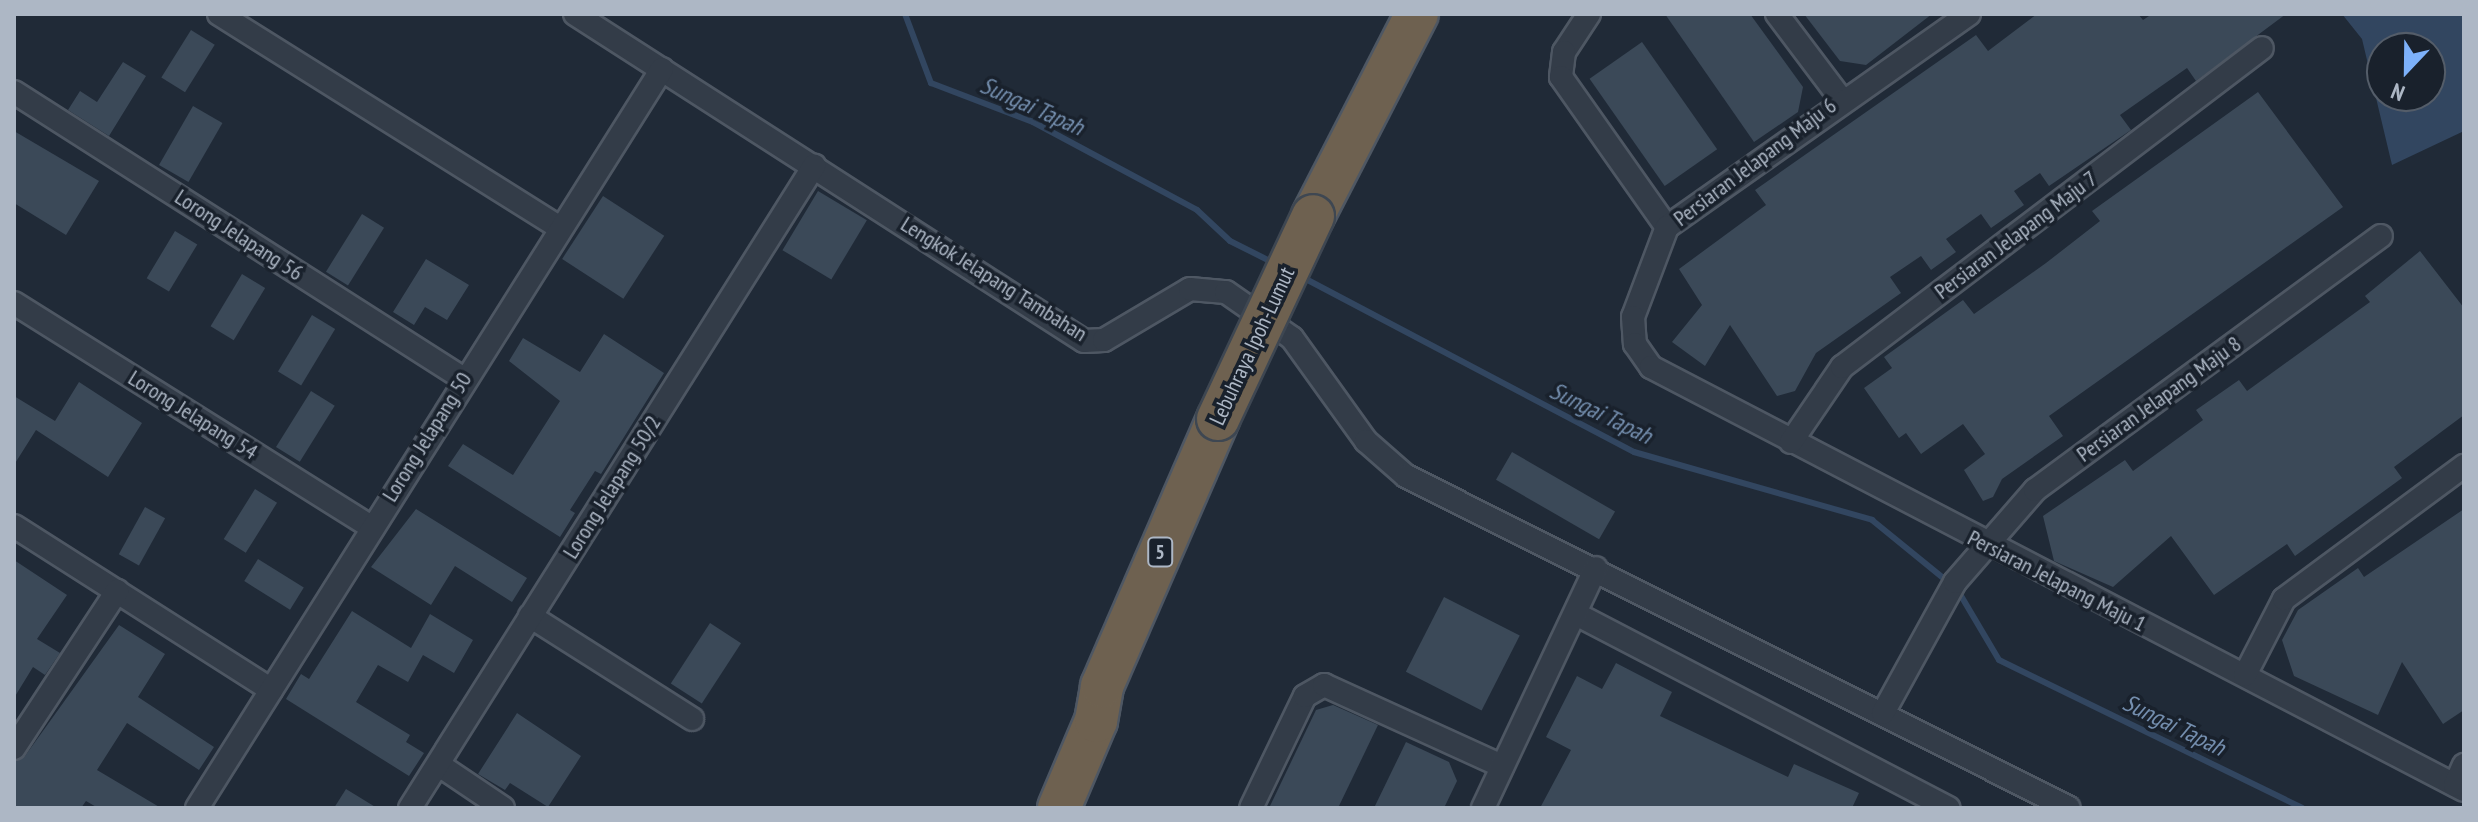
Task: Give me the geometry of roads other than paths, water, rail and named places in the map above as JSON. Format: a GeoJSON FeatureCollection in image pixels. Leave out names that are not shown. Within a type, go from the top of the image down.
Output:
{"type":"FeatureCollection","features":[{"type":"Feature","properties":{"kind":"highway","name":"Lebuhraya Ipoh-Lumut"},"geometry":{"type":"LineString","coordinates":[[1040,808],[1102,686],[1218,419],[1313,216],[1417,14]]}},
{"type":"Feature","properties":{"kind":"highway","name":"Lebuhraya Ipoh-Lumut"},"geometry":{"type":"LineString","coordinates":[[1059,808],[1096,721],[1102,686]]}},
{"type":"Feature","properties":{"kind":"street"},"geometry":{"type":"LineString","coordinates":[[219,14],[557,226]]}},
{"type":"Feature","properties":{"kind":"street","name":"Lengkok Jelapang Tambahan"},"geometry":{"type":"LineString","coordinates":[[575,14],[1084,341],[1104,340],[1190,289],[1226,292],[1292,338],[1366,441],[1406,476],[1596,568],[2069,808]]}},
{"type":"Feature","properties":{"kind":"street"},"geometry":{"type":"LineString","coordinates":[[1589,14],[1564,52],[1561,77],[1667,227]]}},
{"type":"Feature","properties":{"kind":"street"},"geometry":{"type":"LineString","coordinates":[[1777,14],[1841,99]]}},
{"type":"Feature","properties":{"kind":"street","name":"Persiaran Jelapang Maju 6"},"geometry":{"type":"LineString","coordinates":[[1651,367],[1635,344],[1633,317],[1667,227],[1841,99],[1969,14]]}},
{"type":"Feature","properties":{"kind":"street","name":"Persiaran Jelapang Maju 7"},"geometry":{"type":"LineString","coordinates":[[1791,442],[1842,367],[2262,48]]}},
{"type":"Feature","properties":{"kind":"street","name":"Lorong Jelapang 50"},"geometry":{"type":"LineString","coordinates":[[197,808],[557,226],[662,69]]}},
{"type":"Feature","properties":{"kind":"street","name":"Lorong Jelapang 56"},"geometry":{"type":"LineString","coordinates":[[14,92],[464,379]]}},
{"type":"Feature","properties":{"kind":"street","name":"Lorong Jelapang 50/2"},"geometry":{"type":"LineString","coordinates":[[410,808],[814,166]]}},
{"type":"Feature","properties":{"kind":"street","name":"Persiaran Jelapang Maju 8"},"geometry":{"type":"LineString","coordinates":[[1883,713],[1955,582],[2035,490],[2381,236]]}},
{"type":"Feature","properties":{"kind":"street","name":"Lorong Jelapang 54"},"geometry":{"type":"LineString","coordinates":[[14,303],[371,527]]}},
{"type":"Feature","properties":{"kind":"street","name":"Persiaran Jelapang Maju 1"},"geometry":{"type":"LineString","coordinates":[[1651,367],[1985,544],[2461,780]]}},
{"type":"Feature","properties":{"kind":"street"},"geometry":{"type":"LineString","coordinates":[[2245,675],[2284,599],[2464,466]]}},
{"type":"Feature","properties":{"kind":"street"},"geometry":{"type":"LineString","coordinates":[[14,526],[271,690]]}},
{"type":"Feature","properties":{"kind":"street"},"geometry":{"type":"LineString","coordinates":[[1483,808],[1596,568]]}},
{"type":"Feature","properties":{"kind":"street"},"geometry":{"type":"LineString","coordinates":[[14,748],[117,591]]}},
{"type":"Feature","properties":{"kind":"street"},"geometry":{"type":"LineString","coordinates":[[1576,614],[1948,808]]}},
{"type":"Feature","properties":{"kind":"street"},"geometry":{"type":"LineString","coordinates":[[530,616],[692,719]]}},
{"type":"Feature","properties":{"kind":"street"},"geometry":{"type":"LineString","coordinates":[[1251,808],[1305,696],[1324,685],[1502,766]]}},
{"type":"Feature","properties":{"kind":"street"},"geometry":{"type":"LineString","coordinates":[[439,765],[503,808]]}},
{"type":"Feature","properties":{"kind":"water"},"geometry":{"type":"Polygon","coordinates":[[[2342,14],[2464,14],[2464,131],[2392,165],[2379,112],[2446,112],[2446,32],[2366,32],[2366,56],[2362,39],[2342,14]]]}},
{"type":"Feature","properties":{"kind":"waterway","name":"Sungai Tapah"},"geometry":{"type":"LineString","coordinates":[[905,14],[931,83],[1033,122],[1197,210],[1230,241],[1274,263]]}},
{"type":"Feature","properties":{"kind":"waterway","name":"Sungai Tapah"},"geometry":{"type":"LineString","coordinates":[[1302,277],[1634,452],[1872,520],[1948,582]]}},
{"type":"Feature","properties":{"kind":"waterway","name":"Sungai Tapah"},"geometry":{"type":"LineString","coordinates":[[1957,589],[1999,660],[2302,808]]}}]}
